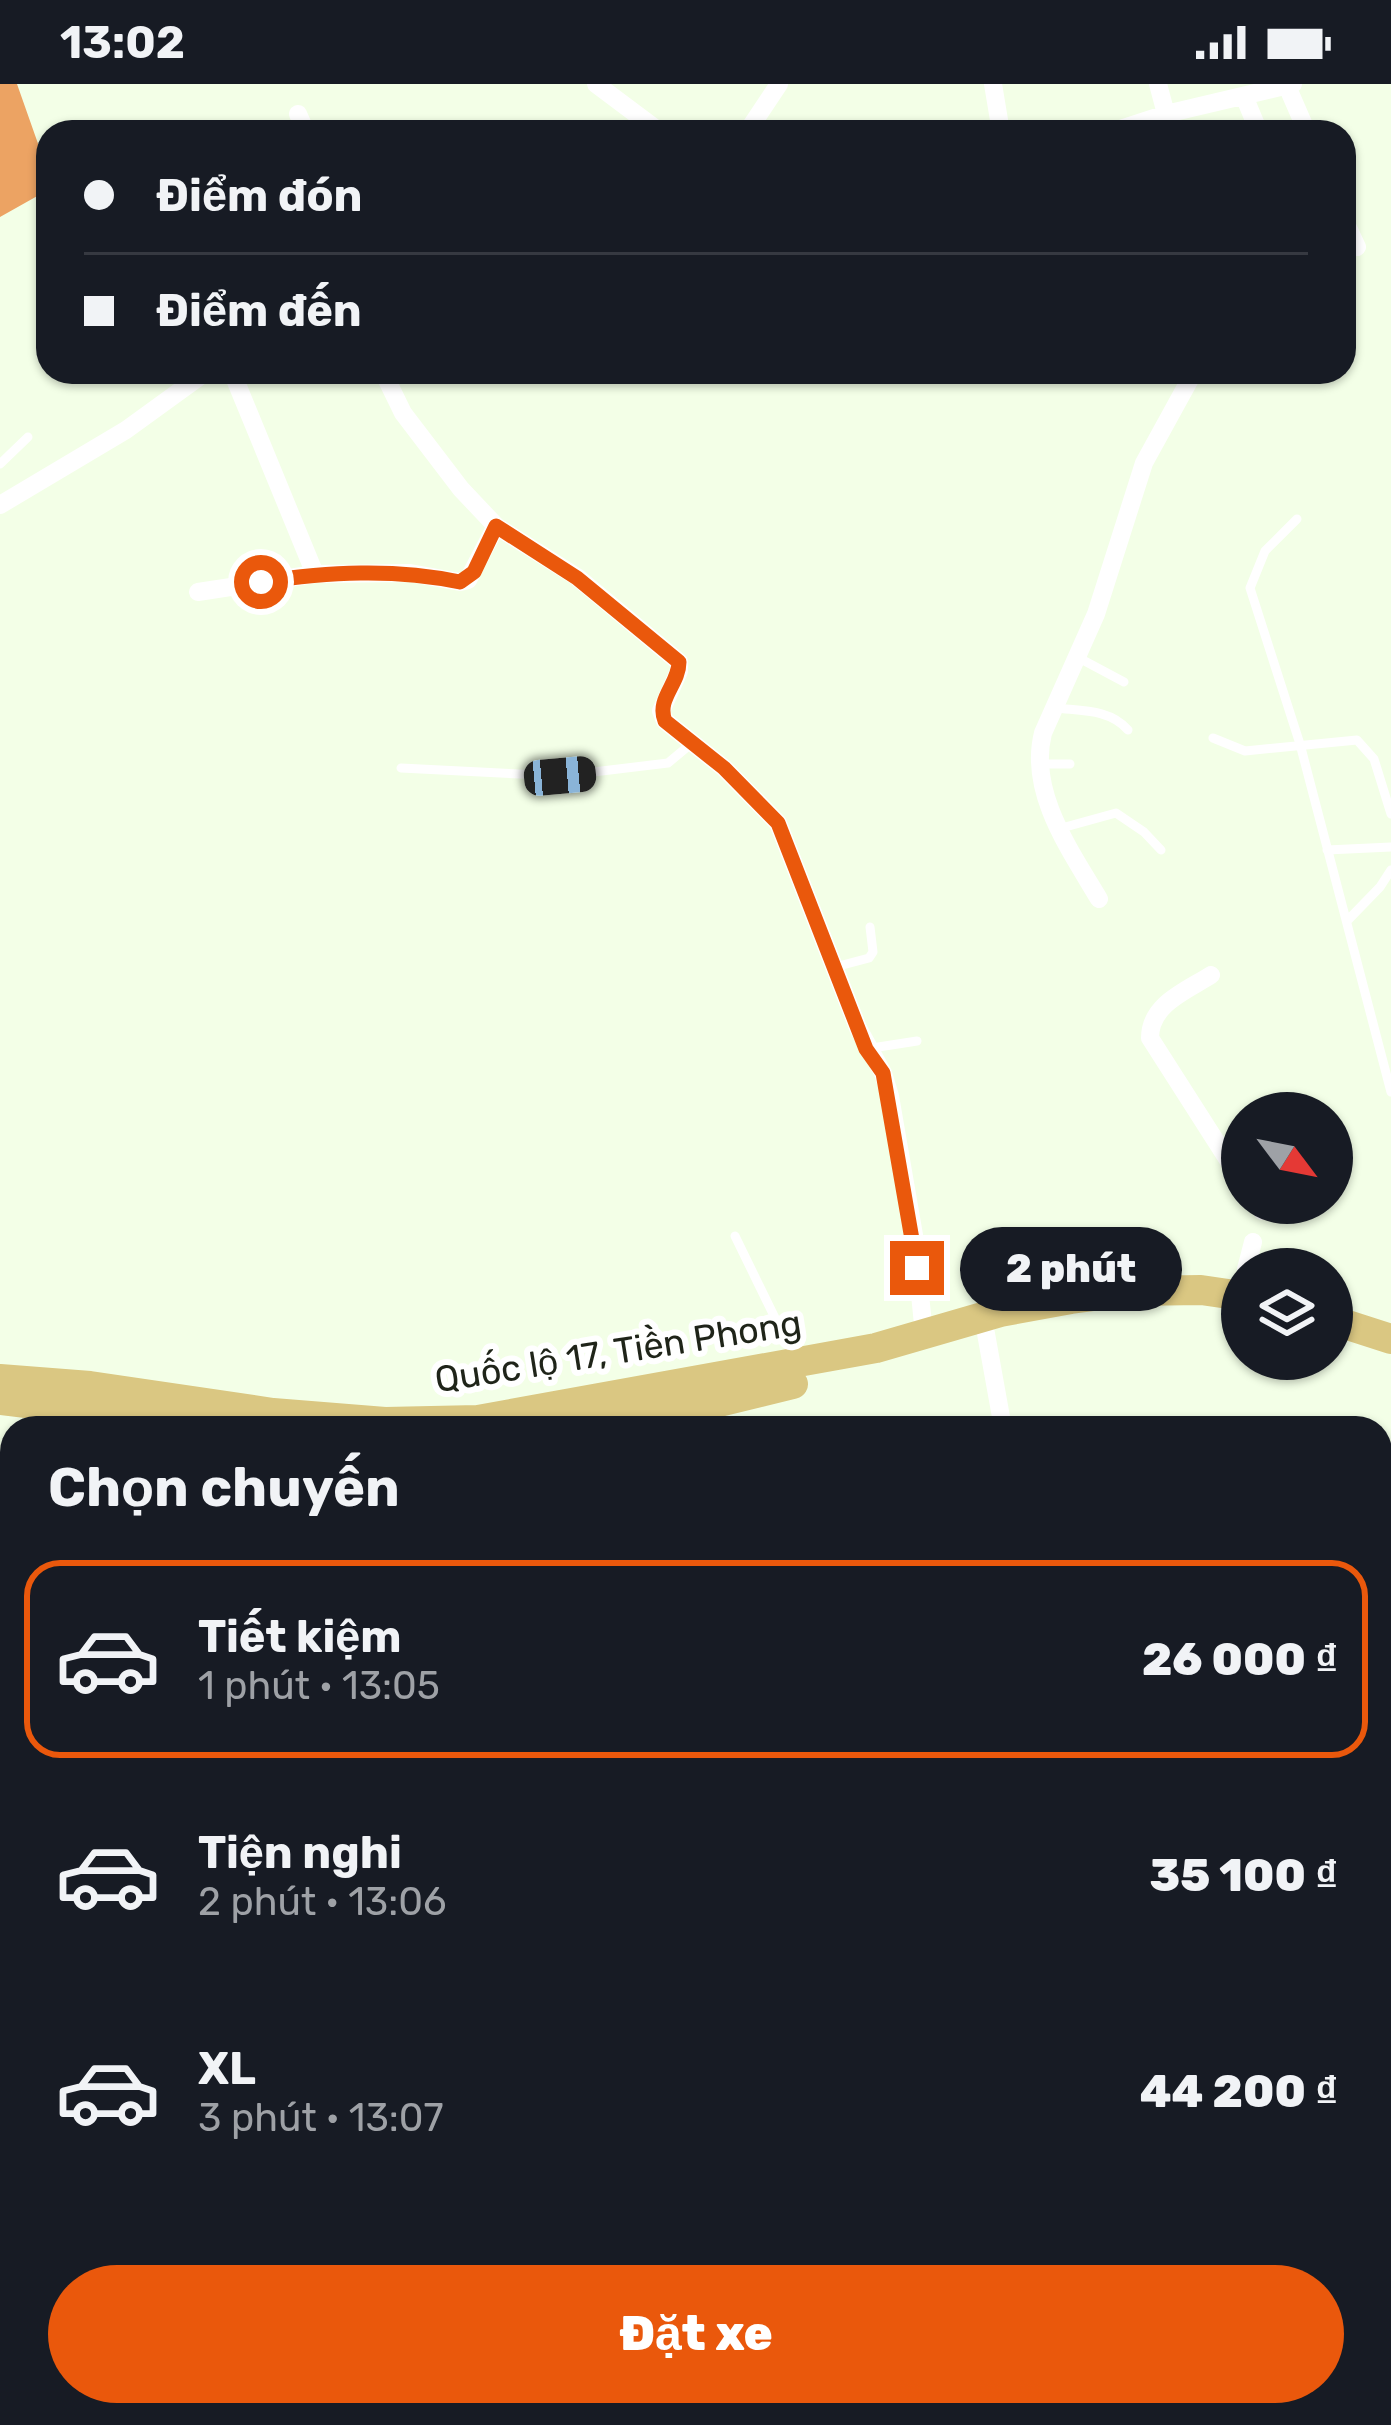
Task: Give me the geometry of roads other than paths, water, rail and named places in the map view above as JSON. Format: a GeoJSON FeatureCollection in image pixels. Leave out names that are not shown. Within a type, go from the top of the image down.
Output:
{"type":"FeatureCollection","features":[{"type":"Feature","properties":{"kind":"highway","name":"Quốc lộ 17, Tiền Phong"},"geometry":{"type":"LineString","coordinates":[[634,1416],[703,1406],[1071,1299],[1132,1291],[1221,1290]]}},
{"type":"Feature","properties":{"kind":"highway","name":"Quốc lộ 17, Tiền Phong"},"geometry":{"type":"LineString","coordinates":[[521,1416],[797,1364],[924,1334],[985,1327]]}},
{"type":"Feature","properties":{"kind":"highway"},"geometry":{"type":"LineString","coordinates":[[1353,1327],[1391,1339]]}},
{"type":"Feature","properties":{"kind":"highway"},"geometry":{"type":"LineString","coordinates":[[1353,1343],[1391,1355]]}},
{"type":"Feature","properties":{"kind":"highway","name":"Quốc lộ 17, Tiền Phong"},"geometry":{"type":"LineString","coordinates":[[0,1379],[91,1408],[310,1416]]}},
{"type":"Feature","properties":{"kind":"highway","name":"Quốc lộ 17, Tiền Phong"},"geometry":{"type":"LineString","coordinates":[[0,1400],[147,1416]]}},
{"type":"Feature","properties":{"kind":"street"},"geometry":{"type":"LineString","coordinates":[[596,84],[644,120]]}},
{"type":"Feature","properties":{"kind":"street"},"geometry":{"type":"LineString","coordinates":[[755,120],[778,84]]}},
{"type":"Feature","properties":{"kind":"street"},"geometry":{"type":"LineString","coordinates":[[993,84],[999,120]]}},
{"type":"Feature","properties":{"kind":"street"},"geometry":{"type":"LineString","coordinates":[[1158,84],[1166,114]]}},
{"type":"Feature","properties":{"kind":"street"},"geometry":{"type":"LineString","coordinates":[[1148,120],[1290,85],[1302,120]]}},
{"type":"Feature","properties":{"kind":"street"},"geometry":{"type":"LineString","coordinates":[[1244,96],[1254,120]]}},
{"type":"Feature","properties":{"kind":"street"},"geometry":{"type":"LineString","coordinates":[[0,504],[126,430],[189,384]]}},
{"type":"Feature","properties":{"kind":"street"},"geometry":{"type":"LineString","coordinates":[[237,384],[315,574]]}},
{"type":"Feature","properties":{"kind":"street"},"geometry":{"type":"LineString","coordinates":[[389,384],[403,413],[496,526],[577,578],[679,662],[661,711],[665,721],[724,768],[778,823],[866,1049],[883,1073],[890,1096],[914,1235],[924,1334]]}},
{"type":"Feature","properties":{"kind":"street"},"geometry":{"type":"LineString","coordinates":[[1099,899],[1058,830],[1039,764],[1042,733],[1079,658],[1139,474],[1188,384]]}},
{"type":"Feature","properties":{"kind":"street"},"geometry":{"type":"LineString","coordinates":[[198,592],[315,574],[410,572],[460,582],[468,580],[496,526]]}},
{"type":"Feature","properties":{"kind":"street"},"geometry":{"type":"LineString","coordinates":[[1211,975],[1164,1005],[1150,1024],[1150,1038],[1221,1149]]}},
{"type":"Feature","properties":{"kind":"street"},"geometry":{"type":"LineString","coordinates":[[1251,1248],[1252,1242]]}},
{"type":"Feature","properties":{"kind":"street"},"geometry":{"type":"LineString","coordinates":[[985,1327],[1001,1416]]}},
{"type":"Feature","properties":{"kind":"lane"},"geometry":{"type":"LineString","coordinates":[[0,464],[28,437]]}},
{"type":"Feature","properties":{"kind":"lane"},"geometry":{"type":"LineString","coordinates":[[1297,519],[1265,551],[1250,588],[1300,744],[1391,1091]]}},
{"type":"Feature","properties":{"kind":"lane"},"geometry":{"type":"LineString","coordinates":[[1079,658],[1124,682]]}},
{"type":"Feature","properties":{"kind":"lane"},"geometry":{"type":"LineString","coordinates":[[1056,708],[1104,714],[1118,719],[1128,730]]}},
{"type":"Feature","properties":{"kind":"lane"},"geometry":{"type":"LineString","coordinates":[[1213,738],[1245,751],[1357,740],[1367,747],[1391,814]]}},
{"type":"Feature","properties":{"kind":"lane"},"geometry":{"type":"LineString","coordinates":[[401,768],[560,776],[668,764],[692,743]]}},
{"type":"Feature","properties":{"kind":"lane"},"geometry":{"type":"LineString","coordinates":[[1039,764],[1070,764]]}},
{"type":"Feature","properties":{"kind":"lane"},"geometry":{"type":"LineString","coordinates":[[1058,830],[1116,813],[1161,850]]}},
{"type":"Feature","properties":{"kind":"lane"},"geometry":{"type":"LineString","coordinates":[[1327,850],[1391,847]]}},
{"type":"Feature","properties":{"kind":"lane"},"geometry":{"type":"LineString","coordinates":[[1346,921],[1391,870]]}},
{"type":"Feature","properties":{"kind":"lane"},"geometry":{"type":"LineString","coordinates":[[835,967],[869,958],[873,952],[870,927]]}},
{"type":"Feature","properties":{"kind":"lane"},"geometry":{"type":"LineString","coordinates":[[866,1049],[916,1041]]}},
{"type":"Feature","properties":{"kind":"lane"},"geometry":{"type":"LineString","coordinates":[[735,1236],[797,1364]]}}]}
